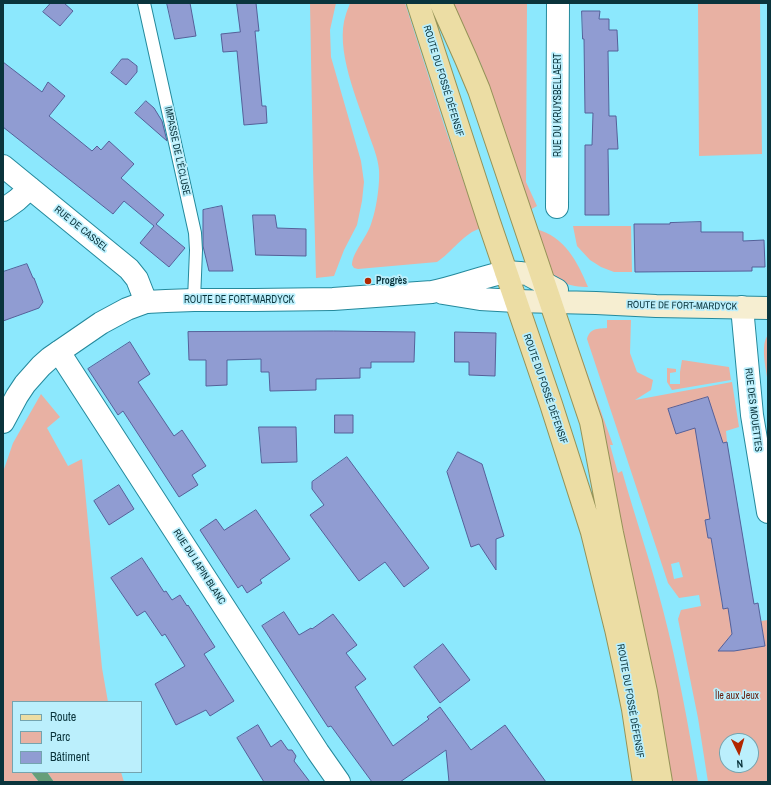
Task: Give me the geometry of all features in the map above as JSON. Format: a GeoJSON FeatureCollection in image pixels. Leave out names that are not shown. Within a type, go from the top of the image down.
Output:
{"type":"FeatureCollection","features":[{"type":"Feature","properties":{"kind":"main road","name":"ROUTE DU FOSSÉ DÉFENSIF"},"geometry":{"type":"LineString","coordinates":[[418,3],[432,43],[460,136],[592,532],[625,670],[633,709],[644,782]]}},
{"type":"Feature","properties":{"kind":"main road","name":"ROUTE DU FOSSÉ DÉFENSIF"},"geometry":{"type":"LineString","coordinates":[[440,3],[482,97],[591,422],[612,533],[646,692],[661,782]]}},
{"type":"Feature","properties":{"kind":"main road","name":"ROUTE DE FORT-MARDYCK"},"geometry":{"type":"LineString","coordinates":[[506,272],[527,274],[548,292]]}},
{"type":"Feature","properties":{"kind":"main road","name":"ROUTE DE FORT-MARDYCK"},"geometry":{"type":"LineString","coordinates":[[516,301],[548,292],[554,288],[576,298],[596,303],[656,306],[768,308]]}},
{"type":"Feature","properties":{"kind":"street","name":"RUE DU KRUYSBELLAERT"},"geometry":{"type":"LineString","coordinates":[[557,207],[558,3]]}},
{"type":"Feature","properties":{"kind":"street","name":"RUE DE CASSEL"},"geometry":{"type":"LineString","coordinates":[[3,166],[129,269],[137,280],[146,302]]}},
{"type":"Feature","properties":{"kind":"street"},"geometry":{"type":"LineString","coordinates":[[3,210],[30,188]]}},
{"type":"Feature","properties":{"kind":"street","name":"ROUTE DE FORT-MARDYCK"},"geometry":{"type":"LineString","coordinates":[[3,422],[17,396],[41,366],[100,323],[127,309],[146,302],[194,300],[333,299],[432,292],[506,272]]}},
{"type":"Feature","properties":{"kind":"street","name":"ROUTE DE FORT-MARDYCK"},"geometry":{"type":"LineString","coordinates":[[432,292],[516,301]]}},
{"type":"Feature","properties":{"kind":"street","name":"RUE DES MOUETTES"},"geometry":{"type":"LineString","coordinates":[[742,308],[751,409],[768,512]]}},
{"type":"Feature","properties":{"kind":"street","name":"RUE DU LAPIN BLANC"},"geometry":{"type":"LineString","coordinates":[[59,352],[318,752],[339,782]]}},
{"type":"Feature","properties":{"kind":"lane","name":"IMPASSE DE L'ÉCLUSE"},"geometry":{"type":"LineString","coordinates":[[144,3],[195,233],[196,250],[194,300]]}},
{"type":"Feature","properties":{"kind":"green space"},"geometry":{"type":"Polygon","coordinates":[[[310,3],[336,3],[330,30],[331,57],[361,161],[364,182],[357,225],[344,250],[334,276],[316,278],[313,167],[310,3]]]}},
{"type":"Feature","properties":{"kind":"green space"},"geometry":{"type":"Polygon","coordinates":[[[350,3],[405,3],[444,125],[480,229],[469,234],[437,262],[358,269],[354,268],[352,265],[354,255],[373,219],[379,176],[376,157],[345,59],[343,28],[350,3]]]}},
{"type":"Feature","properties":{"kind":"green space"},"geometry":{"type":"Polygon","coordinates":[[[451,3],[527,3],[526,182],[537,206],[530,210],[481,64],[451,3]]]}},
{"type":"Feature","properties":{"kind":"green space"},"geometry":{"type":"Polygon","coordinates":[[[698,3],[760,3],[762,154],[699,156],[698,3]]]}},
{"type":"Feature","properties":{"kind":"green space"},"geometry":{"type":"Polygon","coordinates":[[[573,226],[631,226],[632,272],[614,272],[601,267],[590,260],[577,246],[573,226]]]}},
{"type":"Feature","properties":{"kind":"green space"},"geometry":{"type":"Polygon","coordinates":[[[536,229],[555,238],[569,251],[588,287],[562,282],[552,273],[542,251],[536,229]]]}},
{"type":"Feature","properties":{"kind":"green space","name":"Île aux Jeux"},"geometry":{"type":"Polygon","coordinates":[[[607,320],[631,320],[630,353],[637,372],[653,380],[651,390],[635,400],[732,382],[739,427],[726,431],[727,442],[702,446],[713,518],[705,520],[708,538],[711,538],[723,609],[729,608],[732,636],[729,637],[726,643],[729,649],[734,651],[765,646],[761,621],[768,620],[768,782],[708,782],[698,718],[678,619],[681,610],[701,606],[699,595],[679,598],[668,583],[587,339],[588,335],[592,331],[607,328],[607,320]],[[679,562],[671,564],[674,579],[683,577],[679,562]]]}},
{"type":"Feature","properties":{"kind":"green space"},"geometry":{"type":"Polygon","coordinates":[[[768,335],[768,382],[764,344],[768,335]]]}},
{"type":"Feature","properties":{"kind":"green space"},"geometry":{"type":"Polygon","coordinates":[[[578,347],[613,445],[610,445],[618,473],[622,471],[658,592],[678,674],[698,782],[671,782],[578,347]]]}},
{"type":"Feature","properties":{"kind":"green space"},"geometry":{"type":"Polygon","coordinates":[[[682,360],[729,367],[731,380],[672,390],[667,382],[667,368],[676,369],[676,372],[670,373],[670,384],[680,384],[682,360]]]}},
{"type":"Feature","properties":{"kind":"green space"},"geometry":{"type":"Polygon","coordinates":[[[41,394],[60,417],[47,428],[68,466],[82,459],[102,668],[108,701],[12,701],[12,773],[32,773],[39,782],[3,782],[3,472],[13,443],[41,394]]]}},
{"type":"Feature","properties":{"kind":"green space"},"geometry":{"type":"Polygon","coordinates":[[[48,773],[121,773],[124,782],[54,782],[48,773]]]}},
{"type":"Feature","properties":{"kind":"shaded area"},"geometry":{"type":"Polygon","coordinates":[[[32,773],[48,773],[54,782],[39,782],[32,773]]]}},
{"type":"Feature","properties":{"kind":"building"},"geometry":{"type":"Polygon","coordinates":[[[51,3],[64,3],[73,11],[60,26],[43,12],[51,3]]]}},
{"type":"Feature","properties":{"kind":"building"},"geometry":{"type":"Polygon","coordinates":[[[167,3],[190,3],[196,36],[175,39],[167,3]]]}},
{"type":"Feature","properties":{"kind":"building"},"geometry":{"type":"Polygon","coordinates":[[[237,3],[256,3],[259,31],[255,31],[262,106],[266,106],[267,123],[244,125],[237,51],[223,52],[221,34],[240,32],[237,3]]]}},
{"type":"Feature","properties":{"kind":"building"},"geometry":{"type":"Polygon","coordinates":[[[582,11],[600,11],[599,19],[609,19],[609,30],[617,30],[618,51],[608,51],[609,116],[616,116],[618,149],[608,149],[609,215],[585,215],[585,145],[592,145],[593,113],[585,113],[582,11]]]}},
{"type":"Feature","properties":{"kind":"building"},"geometry":{"type":"Polygon","coordinates":[[[122,59],[128,59],[137,66],[137,72],[126,85],[111,73],[122,59]]]}},
{"type":"Feature","properties":{"kind":"building"},"geometry":{"type":"Polygon","coordinates":[[[3,62],[42,92],[48,82],[65,96],[49,116],[92,151],[97,146],[101,150],[109,141],[134,164],[121,178],[164,215],[156,224],[185,248],[169,267],[140,243],[154,226],[124,201],[113,214],[3,127],[3,62]]]}},
{"type":"Feature","properties":{"kind":"building"},"geometry":{"type":"Polygon","coordinates":[[[146,101],[154,108],[162,121],[167,141],[135,113],[146,101]]]}},
{"type":"Feature","properties":{"kind":"building"},"geometry":{"type":"Polygon","coordinates":[[[222,206],[233,271],[209,271],[203,246],[203,210],[222,206]]]}},
{"type":"Feature","properties":{"kind":"building"},"geometry":{"type":"Polygon","coordinates":[[[253,215],[275,215],[277,228],[306,229],[306,256],[256,255],[253,215]]]}},
{"type":"Feature","properties":{"kind":"building"},"geometry":{"type":"Polygon","coordinates":[[[701,222],[701,232],[743,232],[743,241],[764,240],[765,267],[752,267],[752,271],[635,272],[634,224],[701,222]]]}},
{"type":"Feature","properties":{"kind":"building"},"geometry":{"type":"Polygon","coordinates":[[[27,264],[43,302],[39,308],[3,321],[3,272],[27,264]]]}},
{"type":"Feature","properties":{"kind":"building"},"geometry":{"type":"Polygon","coordinates":[[[188,332],[415,332],[414,362],[371,362],[371,368],[360,368],[360,378],[316,379],[316,390],[270,391],[269,372],[261,372],[261,359],[227,360],[227,385],[206,386],[206,360],[189,360],[188,332]]]}},
{"type":"Feature","properties":{"kind":"building"},"geometry":{"type":"Polygon","coordinates":[[[455,332],[496,333],[495,376],[469,375],[469,362],[455,362],[455,332]]]}},
{"type":"Feature","properties":{"kind":"building"},"geometry":{"type":"Polygon","coordinates":[[[130,342],[150,374],[138,382],[174,436],[182,430],[206,466],[192,475],[198,485],[179,497],[123,411],[118,415],[88,369],[130,342]]]}},
{"type":"Feature","properties":{"kind":"building"},"geometry":{"type":"Polygon","coordinates":[[[708,397],[723,443],[727,442],[754,604],[758,603],[765,646],[734,651],[718,651],[732,634],[728,608],[723,609],[711,538],[708,538],[705,520],[710,519],[695,428],[676,434],[668,409],[708,397]]]}},
{"type":"Feature","properties":{"kind":"building"},"geometry":{"type":"Polygon","coordinates":[[[335,415],[353,415],[353,433],[335,433],[335,415]]]}},
{"type":"Feature","properties":{"kind":"building"},"geometry":{"type":"Polygon","coordinates":[[[259,427],[296,427],[297,462],[262,463],[259,427]]]}},
{"type":"Feature","properties":{"kind":"building"},"geometry":{"type":"Polygon","coordinates":[[[458,452],[482,464],[504,536],[496,539],[496,570],[479,544],[471,547],[447,472],[458,452]]]}},
{"type":"Feature","properties":{"kind":"building"},"geometry":{"type":"Polygon","coordinates":[[[347,457],[429,568],[404,587],[385,562],[359,581],[310,515],[324,505],[312,489],[312,482],[347,457]]]}},
{"type":"Feature","properties":{"kind":"building"},"geometry":{"type":"Polygon","coordinates":[[[119,485],[134,509],[109,525],[94,501],[119,485]]]}},
{"type":"Feature","properties":{"kind":"building"},"geometry":{"type":"Polygon","coordinates":[[[256,510],[290,559],[260,580],[262,583],[247,593],[242,585],[238,588],[200,530],[216,519],[224,530],[256,510]]]}},
{"type":"Feature","properties":{"kind":"building"},"geometry":{"type":"Polygon","coordinates":[[[142,558],[164,592],[166,591],[172,600],[180,595],[215,647],[204,654],[234,701],[210,716],[206,710],[176,725],[155,684],[185,666],[165,634],[162,636],[145,611],[137,616],[111,578],[142,558]]]}},
{"type":"Feature","properties":{"kind":"building"},"geometry":{"type":"Polygon","coordinates":[[[284,612],[299,635],[311,628],[312,629],[333,614],[357,645],[346,653],[366,679],[355,687],[393,746],[429,719],[427,717],[440,707],[471,750],[505,725],[546,782],[449,782],[446,750],[400,782],[372,782],[331,726],[328,727],[262,626],[284,612]]]}},
{"type":"Feature","properties":{"kind":"building"},"geometry":{"type":"Polygon","coordinates":[[[443,644],[470,680],[440,703],[414,667],[443,644]]]}},
{"type":"Feature","properties":{"kind":"building"},"geometry":{"type":"Polygon","coordinates":[[[258,725],[271,747],[281,740],[288,750],[292,750],[296,756],[294,761],[310,782],[264,782],[237,738],[258,725]]]}},
{"type":"Feature","properties":{"kind":"place","name":"Progrès"},"geometry":{"type":"Point","coordinates":[368,281]}}]}
